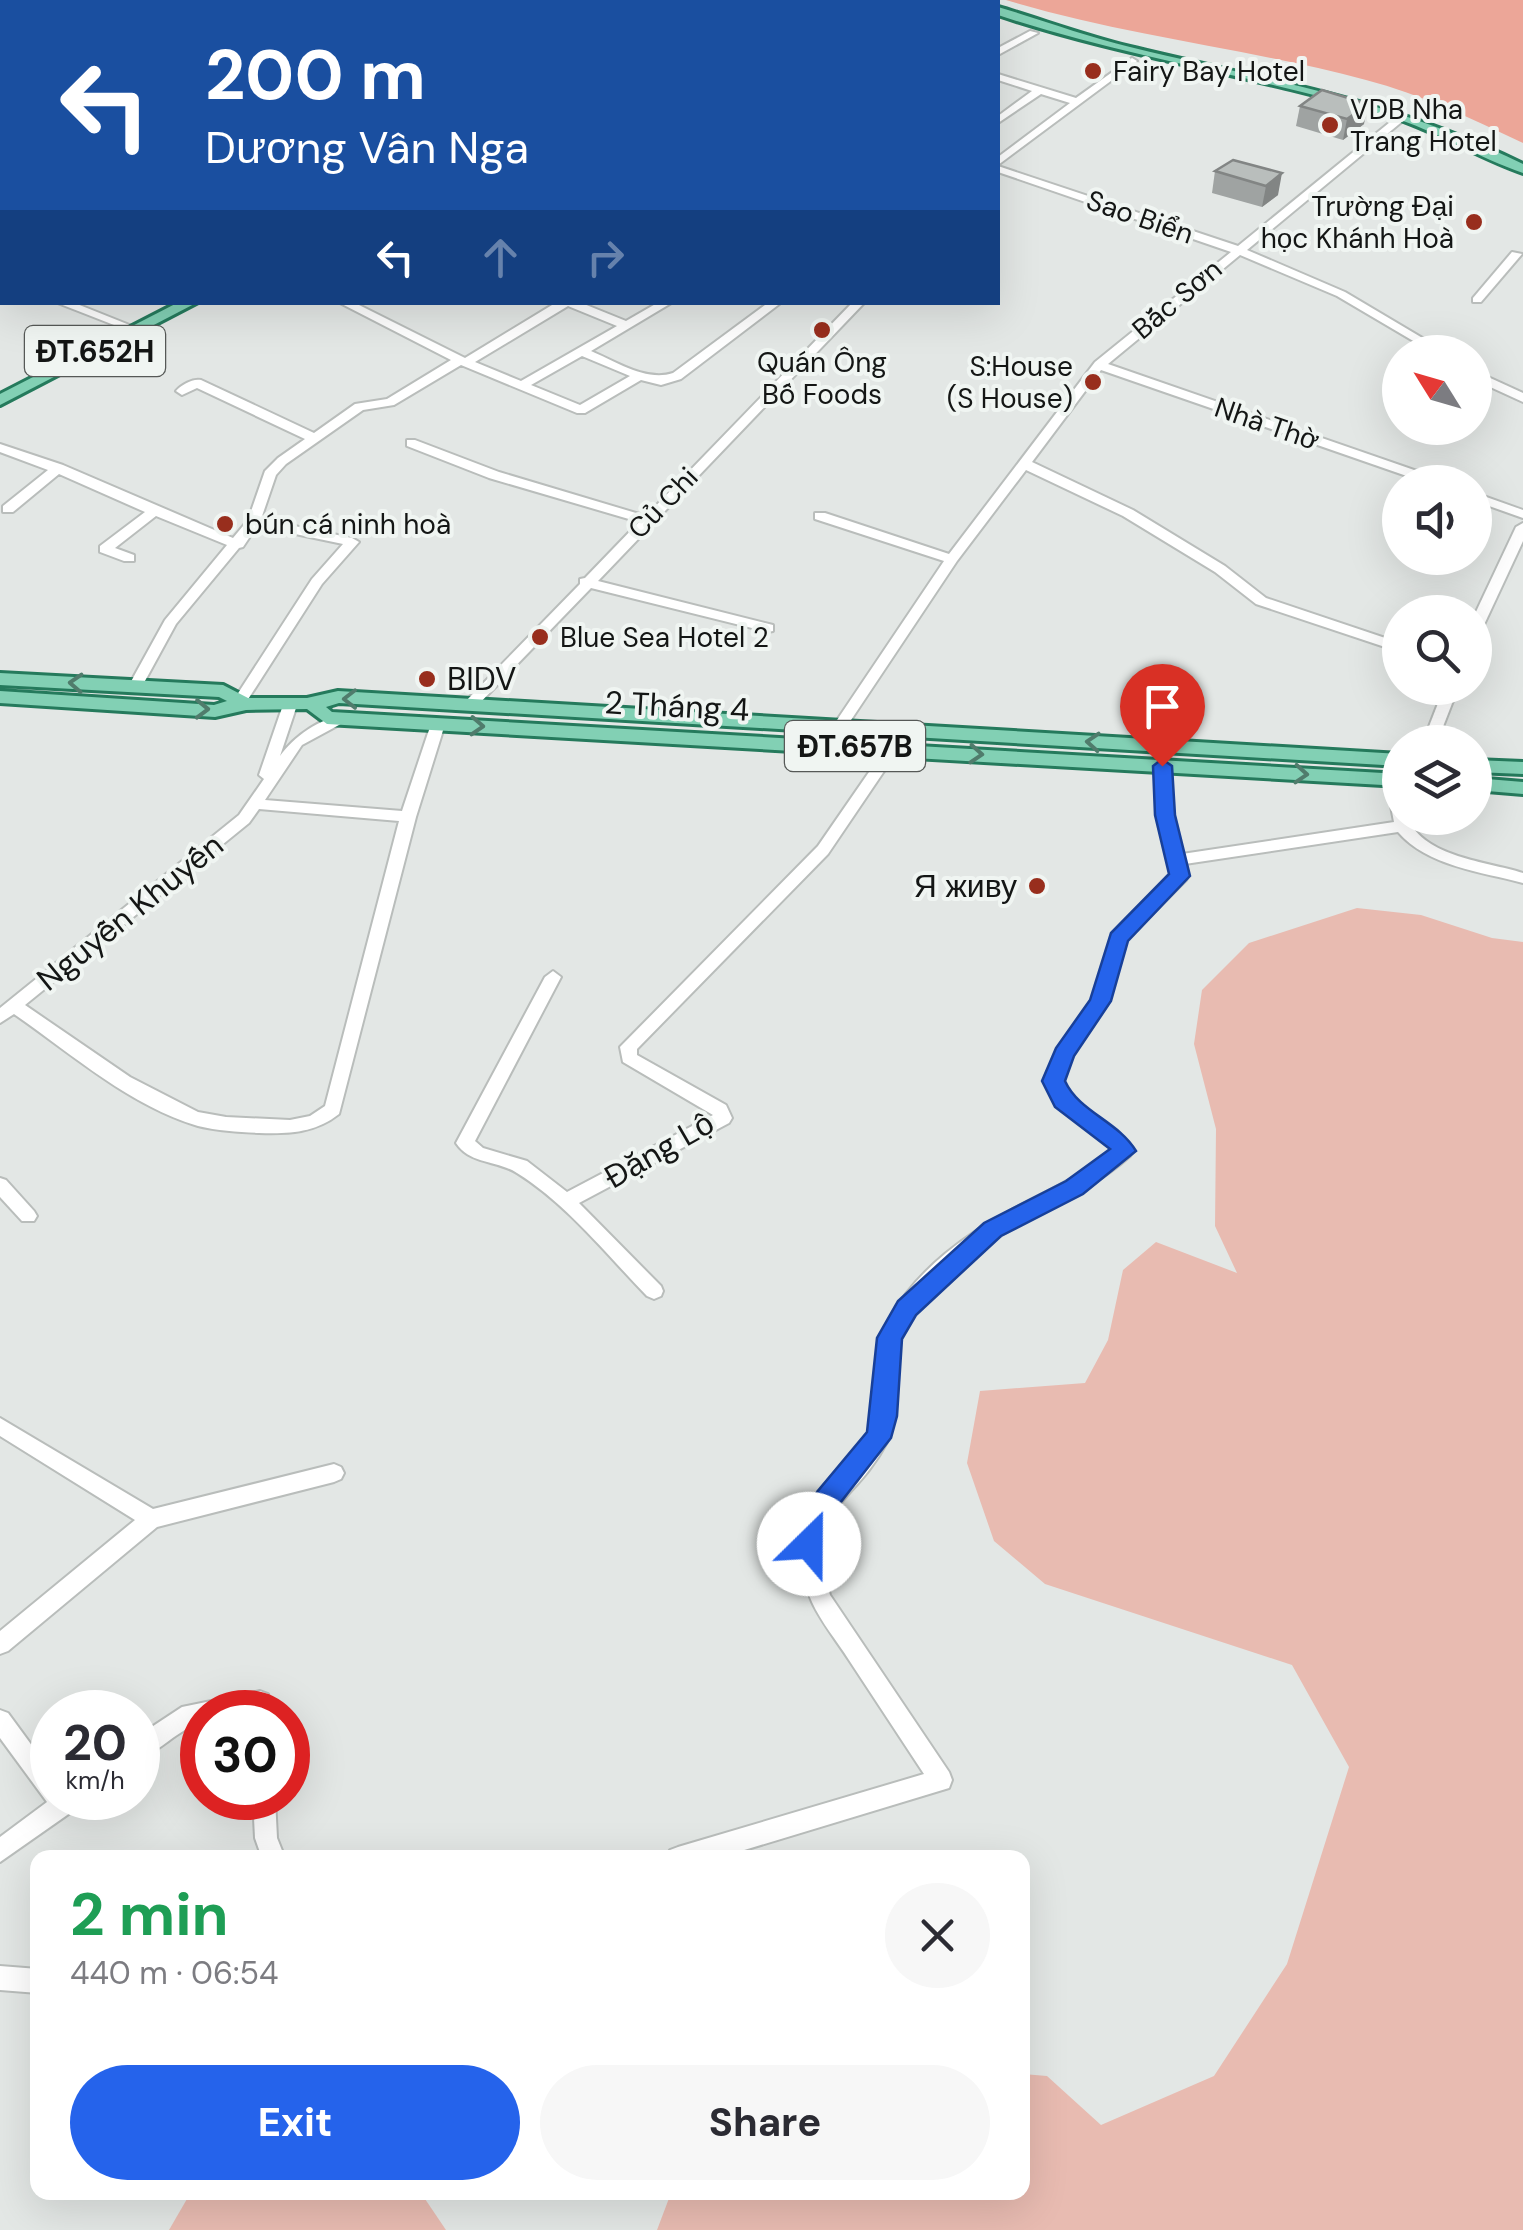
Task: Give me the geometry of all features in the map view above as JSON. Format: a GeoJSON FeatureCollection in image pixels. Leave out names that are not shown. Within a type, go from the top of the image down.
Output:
{"type":"FeatureCollection","features":[{"type":"Feature","properties":{"kind":"main road"},"geometry":{"type":"LineString","coordinates":[[1000,12],[1136,58]]}},
{"type":"Feature","properties":{"kind":"main road"},"geometry":{"type":"LineString","coordinates":[[1000,23],[1136,58],[1402,117],[1461,136],[1523,169]]}},
{"type":"Feature","properties":{"kind":"main road"},"geometry":{"type":"LineString","coordinates":[[1402,117],[1523,179]]}},
{"type":"Feature","properties":{"kind":"main road","name":"ĐT.652H"},"geometry":{"type":"LineString","coordinates":[[0,400],[185,305]]}},
{"type":"Feature","properties":{"kind":"main road","name":"2 Tháng 4"},"geometry":{"type":"LineString","coordinates":[[0,679],[224,691],[240,702]]}},
{"type":"Feature","properties":{"kind":"main road","name":"2 Tháng 4"},"geometry":{"type":"LineString","coordinates":[[0,698],[215,711],[240,702],[314,706],[338,697],[840,726],[1382,773]]}},
{"type":"Feature","properties":{"kind":"main road","name":"2 Tháng 4"},"geometry":{"type":"LineString","coordinates":[[314,706],[328,718],[343,719],[1162,766],[1382,773]]}},
{"type":"Feature","properties":{"kind":"main road"},"geometry":{"type":"LineString","coordinates":[[828,744],[840,726]]}},
{"type":"Feature","properties":{"kind":"main road"},"geometry":{"type":"LineString","coordinates":[[1492,767],[1523,768]]}},
{"type":"Feature","properties":{"kind":"main road"},"geometry":{"type":"LineString","coordinates":[[1492,785],[1523,788]]}},
{"type":"Feature","properties":{"kind":"street"},"geometry":{"type":"LineString","coordinates":[[1000,51],[1033,33]]}},
{"type":"Feature","properties":{"kind":"street"},"geometry":{"type":"LineString","coordinates":[[1000,164],[1136,58]]}},
{"type":"Feature","properties":{"kind":"street"},"geometry":{"type":"LineString","coordinates":[[1000,78],[1077,102]]}},
{"type":"Feature","properties":{"kind":"street"},"geometry":{"type":"LineString","coordinates":[[1000,119],[1040,90]]}},
{"type":"Feature","properties":{"kind":"street","name":"Bắc Sơn"},"geometry":{"type":"LineString","coordinates":[[840,726],[952,559],[1027,465],[1099,364],[1402,117]]}},
{"type":"Feature","properties":{"kind":"street","name":"Sao Biển"},"geometry":{"type":"LineString","coordinates":[[1000,167],[1164,222],[1236,251],[1343,295],[1411,335]]}},
{"type":"Feature","properties":{"kind":"street"},"geometry":{"type":"LineString","coordinates":[[1477,300],[1516,254]]}},
{"type":"Feature","properties":{"kind":"street"},"geometry":{"type":"LineString","coordinates":[[68,305],[136,330]]}},
{"type":"Feature","properties":{"kind":"street"},"geometry":{"type":"LineString","coordinates":[[349,305],[463,361],[581,410],[640,376]]}},
{"type":"Feature","properties":{"kind":"street"},"geometry":{"type":"LineString","coordinates":[[135,687],[170,623],[254,521],[270,474],[289,455],[359,407],[390,402],[562,305]]}},
{"type":"Feature","properties":{"kind":"street"},"geometry":{"type":"LineString","coordinates":[[574,305],[627,326]]}},
{"type":"Feature","properties":{"kind":"street"},"geometry":{"type":"LineString","coordinates":[[520,386],[663,305]]}},
{"type":"Feature","properties":{"kind":"street"},"geometry":{"type":"LineString","coordinates":[[580,351],[640,376],[661,380],[677,376],[773,305]]}},
{"type":"Feature","properties":{"kind":"street","name":"Củ Chi"},"geometry":{"type":"LineString","coordinates":[[469,706],[857,305]]}},
{"type":"Feature","properties":{"kind":"street","name":"Nhà Thờ"},"geometry":{"type":"LineString","coordinates":[[1099,364],[1386,465]]}},
{"type":"Feature","properties":{"kind":"street"},"geometry":{"type":"LineString","coordinates":[[182,391],[198,383],[316,439]]}},
{"type":"Feature","properties":{"kind":"street"},"geometry":{"type":"LineString","coordinates":[[1492,383],[1523,398]]}},
{"type":"Feature","properties":{"kind":"street"},"geometry":{"type":"LineString","coordinates":[[411,443],[494,475],[646,520]]}},
{"type":"Feature","properties":{"kind":"street"},"geometry":{"type":"LineString","coordinates":[[0,448],[59,468],[152,512],[238,544]]}},
{"type":"Feature","properties":{"kind":"street"},"geometry":{"type":"LineString","coordinates":[[1027,465],[1128,513],[1220,569],[1262,601],[1382,642]]}},
{"type":"Feature","properties":{"kind":"street"},"geometry":{"type":"LineString","coordinates":[[8,509],[59,468]]}},
{"type":"Feature","properties":{"kind":"street"},"geometry":{"type":"LineString","coordinates":[[1492,503],[1523,514]]}},
{"type":"Feature","properties":{"kind":"street"},"geometry":{"type":"LineString","coordinates":[[129,558],[104,549],[152,512]]}},
{"type":"Feature","properties":{"kind":"street"},"geometry":{"type":"LineString","coordinates":[[820,516],[952,559]]}},
{"type":"Feature","properties":{"kind":"street"},"geometry":{"type":"LineString","coordinates":[[240,702],[317,582],[352,542],[254,521]]}},
{"type":"Feature","properties":{"kind":"street"},"geometry":{"type":"LineString","coordinates":[[1491,595],[1523,527]]}},
{"type":"Feature","properties":{"kind":"street"},"geometry":{"type":"LineString","coordinates":[[586,582],[768,628]]}},
{"type":"Feature","properties":{"kind":"street","name":"Nguyễn Khuyến"},"geometry":{"type":"LineString","coordinates":[[257,804],[290,705]]}},
{"type":"Feature","properties":{"kind":"street","name":"Nguyễn Khuyến"},"geometry":{"type":"LineString","coordinates":[[7,1012],[206,852],[257,804],[296,742],[343,719]]}},
{"type":"Feature","properties":{"kind":"street"},"geometry":{"type":"LineString","coordinates":[[7,1012],[191,1117],[212,1123],[294,1128],[322,1119],[333,1109],[408,816],[438,724]]}},
{"type":"Feature","properties":{"kind":"street","name":"Đặng Lộ"},"geometry":{"type":"LineString","coordinates":[[553,977],[465,1143],[477,1154],[520,1166],[566,1201],[722,1118],[720,1110],[630,1058],[628,1047],[823,850],[892,749]]}},
{"type":"Feature","properties":{"kind":"street"},"geometry":{"type":"LineString","coordinates":[[705,1850],[941,1780],[820,1599],[812,1579],[809,1544],[827,1500],[878,1438],[884,1416],[890,1338],[907,1308],[992,1230],[1074,1188],[1124,1151],[1112,1136],[1063,1101],[1054,1081],[1064,1054],[1100,1001],[1119,938],[1172,889],[1180,876],[1165,815],[1162,766]]}},
{"type":"Feature","properties":{"kind":"street"},"geometry":{"type":"LineString","coordinates":[[257,804],[408,816]]}},
{"type":"Feature","properties":{"kind":"street"},"geometry":{"type":"LineString","coordinates":[[1179,860],[1382,823]]}},
{"type":"Feature","properties":{"kind":"street"},"geometry":{"type":"LineString","coordinates":[[1408,835],[1427,849],[1523,878]]}},
{"type":"Feature","properties":{"kind":"street"},"geometry":{"type":"LineString","coordinates":[[0,1185],[28,1216]]}},
{"type":"Feature","properties":{"kind":"street"},"geometry":{"type":"LineString","coordinates":[[566,1201],[654,1291]]}},
{"type":"Feature","properties":{"kind":"street"},"geometry":{"type":"LineString","coordinates":[[0,1426],[151,1519]]}},
{"type":"Feature","properties":{"kind":"street"},"geometry":{"type":"LineString","coordinates":[[0,1644],[151,1519],[334,1474]]}},
{"type":"Feature","properties":{"kind":"street"},"geometry":{"type":"LineString","coordinates":[[0,1720],[30,1758]]}},
{"type":"Feature","properties":{"kind":"street"},"geometry":{"type":"LineString","coordinates":[[0,1850],[35,1820]]}},
{"type":"Feature","properties":{"kind":"street"},"geometry":{"type":"LineString","coordinates":[[265,1820],[271,1850]]}},
{"type":"Feature","properties":{"kind":"street"},"geometry":{"type":"LineString","coordinates":[[0,1978],[30,1980]]}},
{"type":"Feature","properties":{"kind":"shaded area"},"geometry":{"type":"Polygon","coordinates":[[[1006,0],[1523,0],[1523,143],[1426,100],[1366,80],[1095,23],[1006,0]]]}},
{"type":"Feature","properties":{"kind":"shaded area"},"geometry":{"type":"Polygon","coordinates":[[[1357,908],[1421,915],[1492,938],[1523,942],[1523,2230],[657,2230],[668,2200],[1030,2200],[1030,2075],[1047,2076],[1101,2125],[1214,2076],[1287,1964],[1349,1767],[1292,1665],[1045,1584],[994,1541],[967,1463],[980,1391],[1085,1383],[1108,1340],[1123,1270],[1156,1242],[1237,1273],[1215,1226],[1216,1129],[1194,1044],[1202,990],[1249,943],[1357,908]]]}},
{"type":"Feature","properties":{"kind":"shaded area"},"geometry":{"type":"Polygon","coordinates":[[[186,2200],[426,2200],[446,2230],[169,2230],[186,2200]]]}},
{"type":"Feature","properties":{"kind":"building"},"geometry":{"type":"Polygon","coordinates":[[[1322,90],[1368,104],[1347,119],[1300,106],[1322,90]]]}},
{"type":"Feature","properties":{"kind":"building"},"geometry":{"type":"Polygon","coordinates":[[[1233,160],[1282,173],[1266,186],[1215,171],[1233,160]]]}},
{"type":"Feature","properties":{"kind":"place","name":"Fairy Bay Hotel"},"geometry":{"type":"Point","coordinates":[1093,71]}},
{"type":"Feature","properties":{"kind":"place","name":"VDB Nha Trang Hotel"},"geometry":{"type":"Point","coordinates":[1330,125]}},
{"type":"Feature","properties":{"kind":"place","name":"Trường Đại học Khánh Hoà"},"geometry":{"type":"Point","coordinates":[1474,222]}},
{"type":"Feature","properties":{"kind":"place","name":"Quán Ông Bố Foods"},"geometry":{"type":"Point","coordinates":[822,330]}},
{"type":"Feature","properties":{"kind":"place","name":"S:House (S House)"},"geometry":{"type":"Point","coordinates":[1093,382]}},
{"type":"Feature","properties":{"kind":"place","name":"bún cá ninh hoà"},"geometry":{"type":"Point","coordinates":[225,524]}},
{"type":"Feature","properties":{"kind":"place","name":"Blue Sea Hotel 2"},"geometry":{"type":"Point","coordinates":[540,637]}},
{"type":"Feature","properties":{"kind":"place","name":"BIDV"},"geometry":{"type":"Point","coordinates":[427,679]}},
{"type":"Feature","properties":{"kind":"place","name":"Я живу"},"geometry":{"type":"Point","coordinates":[1037,886]}},
{"type":"Feature","properties":{"kind":"route"},"geometry":{"type":"LineString","coordinates":[[809,1544],[815,1521],[827,1500],[878,1438],[884,1416],[890,1338],[907,1308],[940,1273],[992,1230],[1074,1188],[1124,1151],[1112,1136],[1063,1101],[1054,1081],[1064,1054],[1100,1001],[1119,938],[1172,889],[1180,876],[1165,815],[1162,766]]}}]}
